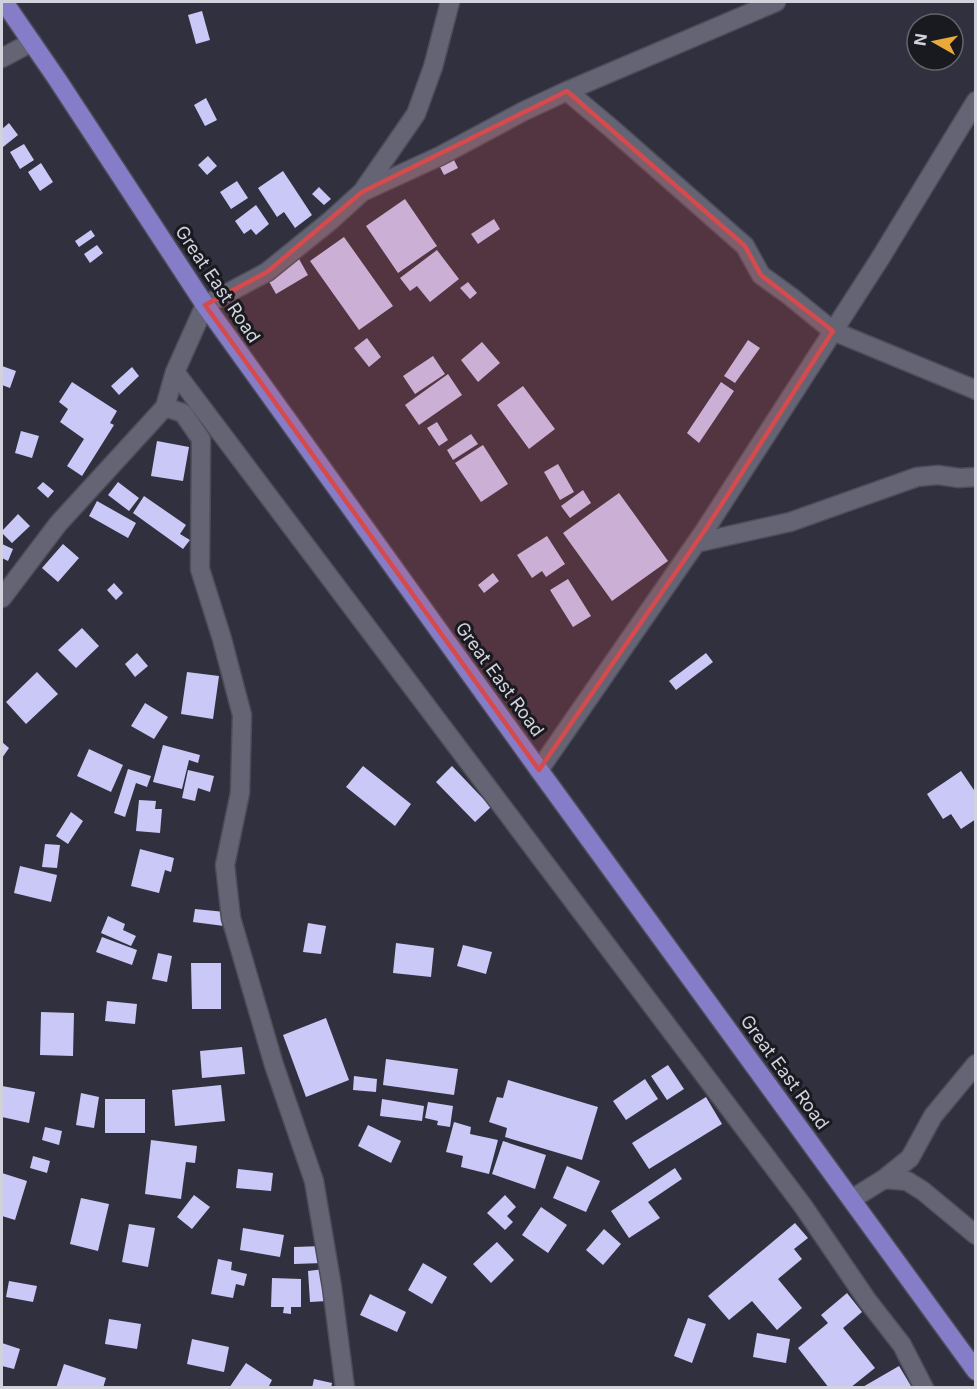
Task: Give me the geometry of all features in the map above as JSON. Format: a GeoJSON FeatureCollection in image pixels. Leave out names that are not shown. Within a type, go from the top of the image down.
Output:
{"type":"FeatureCollection","features":[{"type":"Feature","properties":{"kind":"highway","name":"Great East Road"},"geometry":{"type":"LineString","coordinates":[[4,2],[206,305],[539,770],[975,1371]]}},
{"type":"Feature","properties":{"kind":"street"},"geometry":{"type":"LineString","coordinates":[[2,598],[58,524],[165,407],[175,372],[206,305],[267,272],[362,192],[416,114],[433,67],[450,2]]}},
{"type":"Feature","properties":{"kind":"street"},"geometry":{"type":"LineString","coordinates":[[362,192],[440,156],[567,91],[776,2]]}},
{"type":"Feature","properties":{"kind":"street"},"geometry":{"type":"LineString","coordinates":[[2,58],[32,42]]}},
{"type":"Feature","properties":{"kind":"street"},"geometry":{"type":"LineString","coordinates":[[567,91],[745,246],[761,275],[832,331],[975,390]]}},
{"type":"Feature","properties":{"kind":"street"},"geometry":{"type":"LineString","coordinates":[[539,770],[696,543],[886,247],[975,101]]}},
{"type":"Feature","properties":{"kind":"street"},"geometry":{"type":"LineString","coordinates":[[175,372],[795,1197],[867,1300],[902,1345],[924,1388]]}},
{"type":"Feature","properties":{"kind":"street"},"geometry":{"type":"LineString","coordinates":[[165,407],[183,413],[201,439],[200,569],[242,715],[240,793],[225,865],[231,918],[274,1065],[314,1181],[332,1287],[345,1388]]}},
{"type":"Feature","properties":{"kind":"street"},"geometry":{"type":"LineString","coordinates":[[696,543],[790,522],[917,477],[938,475],[959,478],[975,477]]}},
{"type":"Feature","properties":{"kind":"street"},"geometry":{"type":"LineString","coordinates":[[852,1199],[884,1179],[910,1158],[933,1116],[975,1064]]}},
{"type":"Feature","properties":{"kind":"street"},"geometry":{"type":"LineString","coordinates":[[884,1179],[907,1181],[923,1191],[975,1235]]}},
{"type":"Feature","properties":{"kind":"highlighted area"},"geometry":{"type":"Polygon","coordinates":[[[567,91],[745,246],[761,275],[833,331],[705,530],[539,770],[205,305],[267,272],[362,192],[567,91]]]}},
{"type":"Feature","properties":{"kind":"building"},"geometry":{"type":"Polygon","coordinates":[[[202,11],[210,40],[196,44],[188,15],[202,11]]]}},
{"type":"Feature","properties":{"kind":"building"},"geometry":{"type":"Polygon","coordinates":[[[206,98],[217,120],[205,126],[194,105],[206,98]]]}},
{"type":"Feature","properties":{"kind":"building"},"geometry":{"type":"Polygon","coordinates":[[[9,123],[18,135],[3,147],[2,129],[9,123]]]}},
{"type":"Feature","properties":{"kind":"building"},"geometry":{"type":"Polygon","coordinates":[[[24,144],[34,160],[20,169],[10,152],[24,144]]]}},
{"type":"Feature","properties":{"kind":"building"},"geometry":{"type":"Polygon","coordinates":[[[451,154],[458,168],[444,175],[437,161],[451,154]]]}},
{"type":"Feature","properties":{"kind":"building"},"geometry":{"type":"Polygon","coordinates":[[[208,156],[217,166],[207,175],[198,165],[208,156]]]}},
{"type":"Feature","properties":{"kind":"building"},"geometry":{"type":"Polygon","coordinates":[[[41,163],[53,182],[40,191],[28,172],[41,163]]]}},
{"type":"Feature","properties":{"kind":"building"},"geometry":{"type":"Polygon","coordinates":[[[283,171],[312,215],[295,228],[284,212],[277,217],[258,188],[283,171]]]}},
{"type":"Feature","properties":{"kind":"building"},"geometry":{"type":"Polygon","coordinates":[[[237,181],[248,198],[231,209],[220,192],[237,181]]]}},
{"type":"Feature","properties":{"kind":"building"},"geometry":{"type":"Polygon","coordinates":[[[319,187],[331,199],[324,205],[312,194],[319,187]]]}},
{"type":"Feature","properties":{"kind":"building"},"geometry":{"type":"Polygon","coordinates":[[[405,199],[437,246],[398,273],[366,226],[405,199]]]}},
{"type":"Feature","properties":{"kind":"building"},"geometry":{"type":"Polygon","coordinates":[[[256,205],[269,224],[256,235],[251,229],[244,234],[235,221],[256,205]]]}},
{"type":"Feature","properties":{"kind":"building"},"geometry":{"type":"Polygon","coordinates":[[[494,219],[500,229],[478,244],[471,234],[494,219]]]}},
{"type":"Feature","properties":{"kind":"building"},"geometry":{"type":"Polygon","coordinates":[[[91,230],[95,236],[79,247],[75,241],[91,230]]]}},
{"type":"Feature","properties":{"kind":"building"},"geometry":{"type":"Polygon","coordinates":[[[344,237],[393,306],[359,330],[310,261],[344,237]]]}},
{"type":"Feature","properties":{"kind":"building"},"geometry":{"type":"Polygon","coordinates":[[[97,245],[103,253],[90,263],[84,254],[97,245]]]}},
{"type":"Feature","properties":{"kind":"building"},"geometry":{"type":"Polygon","coordinates":[[[437,250],[459,279],[430,302],[417,286],[410,291],[400,278],[437,250]]]}},
{"type":"Feature","properties":{"kind":"building"},"geometry":{"type":"Polygon","coordinates":[[[299,259],[308,275],[276,294],[267,278],[299,259]]]}},
{"type":"Feature","properties":{"kind":"building"},"geometry":{"type":"Polygon","coordinates":[[[468,282],[477,293],[470,299],[460,288],[468,282]]]}},
{"type":"Feature","properties":{"kind":"building"},"geometry":{"type":"Polygon","coordinates":[[[367,338],[381,357],[369,367],[354,348],[367,338]]]}},
{"type":"Feature","properties":{"kind":"building"},"geometry":{"type":"Polygon","coordinates":[[[748,340],[760,348],[735,383],[724,376],[748,340]]]}},
{"type":"Feature","properties":{"kind":"building"},"geometry":{"type":"Polygon","coordinates":[[[482,342],[500,363],[478,382],[461,360],[482,342]]]}},
{"type":"Feature","properties":{"kind":"building"},"geometry":{"type":"Polygon","coordinates":[[[433,356],[445,374],[415,394],[403,376],[433,356]]]}},
{"type":"Feature","properties":{"kind":"building"},"geometry":{"type":"Polygon","coordinates":[[[2,366],[16,371],[10,388],[2,385],[2,366]]]}},
{"type":"Feature","properties":{"kind":"building"},"geometry":{"type":"Polygon","coordinates":[[[132,367],[139,376],[119,395],[111,386],[132,367]]]}},
{"type":"Feature","properties":{"kind":"building"},"geometry":{"type":"Polygon","coordinates":[[[448,374],[462,395],[419,425],[405,405],[448,374]]]}},
{"type":"Feature","properties":{"kind":"building"},"geometry":{"type":"Polygon","coordinates":[[[72,382],[117,411],[110,423],[114,425],[82,476],[67,466],[84,439],[60,422],[68,409],[59,402],[72,382]]]}},
{"type":"Feature","properties":{"kind":"building"},"geometry":{"type":"Polygon","coordinates":[[[721,382],[734,391],[699,443],[687,433],[721,382]]]}},
{"type":"Feature","properties":{"kind":"building"},"geometry":{"type":"Polygon","coordinates":[[[523,386],[555,429],[529,449],[497,405],[523,386]]]}},
{"type":"Feature","properties":{"kind":"building"},"geometry":{"type":"Polygon","coordinates":[[[437,422],[448,440],[439,446],[427,428],[437,422]]]}},
{"type":"Feature","properties":{"kind":"building"},"geometry":{"type":"Polygon","coordinates":[[[21,431],[39,436],[32,458],[15,453],[21,431]]]}},
{"type":"Feature","properties":{"kind":"building"},"geometry":{"type":"Polygon","coordinates":[[[471,434],[478,444],[453,460],[447,450],[471,434]]]}},
{"type":"Feature","properties":{"kind":"building"},"geometry":{"type":"Polygon","coordinates":[[[157,441],[189,447],[183,481],[151,476],[157,441]]]}},
{"type":"Feature","properties":{"kind":"building"},"geometry":{"type":"Polygon","coordinates":[[[483,445],[508,484],[481,502],[455,463],[483,445]]]}},
{"type":"Feature","properties":{"kind":"building"},"geometry":{"type":"Polygon","coordinates":[[[558,464],[574,492],[560,500],[544,472],[558,464]]]}},
{"type":"Feature","properties":{"kind":"building"},"geometry":{"type":"Polygon","coordinates":[[[43,482],[54,491],[48,498],[37,488],[43,482]]]}},
{"type":"Feature","properties":{"kind":"building"},"geometry":{"type":"Polygon","coordinates":[[[118,482],[139,498],[129,511],[108,495],[118,482]]]}},
{"type":"Feature","properties":{"kind":"building"},"geometry":{"type":"Polygon","coordinates":[[[583,490],[591,503],[570,518],[561,506],[583,490]]]}},
{"type":"Feature","properties":{"kind":"building"},"geometry":{"type":"Polygon","coordinates":[[[619,493],[668,561],[612,601],[563,533],[619,493]]]}},
{"type":"Feature","properties":{"kind":"building"},"geometry":{"type":"Polygon","coordinates":[[[144,496],[186,525],[180,534],[190,540],[183,549],[133,513],[144,496]]]}},
{"type":"Feature","properties":{"kind":"building"},"geometry":{"type":"Polygon","coordinates":[[[97,501],[136,523],[128,538],[89,516],[97,501]]]}},
{"type":"Feature","properties":{"kind":"building"},"geometry":{"type":"Polygon","coordinates":[[[18,514],[30,526],[12,543],[2,531],[18,514]]]}},
{"type":"Feature","properties":{"kind":"building"},"geometry":{"type":"Polygon","coordinates":[[[547,536],[565,564],[546,577],[542,571],[532,578],[517,555],[547,536]]]}},
{"type":"Feature","properties":{"kind":"building"},"geometry":{"type":"Polygon","coordinates":[[[2,544],[13,549],[8,561],[2,558],[2,544]]]}},
{"type":"Feature","properties":{"kind":"building"},"geometry":{"type":"Polygon","coordinates":[[[63,544],[79,558],[58,582],[42,568],[63,544]]]}},
{"type":"Feature","properties":{"kind":"building"},"geometry":{"type":"Polygon","coordinates":[[[493,573],[499,581],[484,593],[478,585],[493,573]]]}},
{"type":"Feature","properties":{"kind":"building"},"geometry":{"type":"Polygon","coordinates":[[[568,579],[591,616],[573,627],[550,590],[568,579]]]}},
{"type":"Feature","properties":{"kind":"building"},"geometry":{"type":"Polygon","coordinates":[[[114,583],[123,593],[116,600],[107,590],[114,583]]]}},
{"type":"Feature","properties":{"kind":"building"},"geometry":{"type":"Polygon","coordinates":[[[82,628],[99,646],[76,668],[58,650],[82,628]]]}},
{"type":"Feature","properties":{"kind":"building"},"geometry":{"type":"Polygon","coordinates":[[[137,653],[148,666],[135,677],[125,664],[137,653]]]}},
{"type":"Feature","properties":{"kind":"building"},"geometry":{"type":"Polygon","coordinates":[[[706,653],[713,662],[676,690],[669,681],[706,653]]]}},
{"type":"Feature","properties":{"kind":"building"},"geometry":{"type":"Polygon","coordinates":[[[37,672],[58,694],[26,724],[6,702],[37,672]]]}},
{"type":"Feature","properties":{"kind":"building"},"geometry":{"type":"Polygon","coordinates":[[[187,672],[219,676],[213,719],[181,714],[187,672]]]}},
{"type":"Feature","properties":{"kind":"building"},"geometry":{"type":"Polygon","coordinates":[[[145,703],[168,717],[154,739],[131,726],[145,703]]]}},
{"type":"Feature","properties":{"kind":"building"},"geometry":{"type":"Polygon","coordinates":[[[2,742],[9,748],[2,758],[2,742]]]}},
{"type":"Feature","properties":{"kind":"building"},"geometry":{"type":"Polygon","coordinates":[[[163,745],[200,755],[198,763],[189,760],[182,789],[153,782],[163,745]]]}},
{"type":"Feature","properties":{"kind":"building"},"geometry":{"type":"Polygon","coordinates":[[[89,749],[123,765],[111,792],[77,776],[89,749]]]}},
{"type":"Feature","properties":{"kind":"building"},"geometry":{"type":"Polygon","coordinates":[[[363,766],[411,804],[395,826],[346,787],[363,766]]]}},
{"type":"Feature","properties":{"kind":"building"},"geometry":{"type":"Polygon","coordinates":[[[452,766],[491,807],[475,822],[436,782],[452,766]]]}},
{"type":"Feature","properties":{"kind":"building"},"geometry":{"type":"Polygon","coordinates":[[[128,769],[151,776],[147,787],[136,783],[125,817],[114,813],[128,769]]]}},
{"type":"Feature","properties":{"kind":"building"},"geometry":{"type":"Polygon","coordinates":[[[188,770],[214,776],[210,792],[198,788],[195,801],[182,798],[188,770]]]}},
{"type":"Feature","properties":{"kind":"building"},"geometry":{"type":"Polygon","coordinates":[[[961,771],[976,793],[976,819],[961,829],[951,814],[943,819],[927,794],[961,771]]]}},
{"type":"Feature","properties":{"kind":"building"},"geometry":{"type":"Polygon","coordinates":[[[139,800],[156,801],[155,809],[162,809],[160,833],[136,831],[139,800]]]}},
{"type":"Feature","properties":{"kind":"building"},"geometry":{"type":"Polygon","coordinates":[[[71,812],[83,821],[68,844],[56,836],[71,812]]]}},
{"type":"Feature","properties":{"kind":"building"},"geometry":{"type":"Polygon","coordinates":[[[45,844],[60,845],[57,868],[42,867],[45,844]]]}},
{"type":"Feature","properties":{"kind":"building"},"geometry":{"type":"Polygon","coordinates":[[[140,849],[174,858],[171,872],[165,870],[159,893],[131,886],[140,849]]]}},
{"type":"Feature","properties":{"kind":"building"},"geometry":{"type":"Polygon","coordinates":[[[20,866],[57,875],[51,902],[14,893],[20,866]]]}},
{"type":"Feature","properties":{"kind":"building"},"geometry":{"type":"Polygon","coordinates":[[[195,909],[225,912],[224,926],[193,922],[195,909]]]}},
{"type":"Feature","properties":{"kind":"building"},"geometry":{"type":"Polygon","coordinates":[[[108,916],[125,924],[123,930],[136,936],[131,946],[101,933],[108,916]]]}},
{"type":"Feature","properties":{"kind":"building"},"geometry":{"type":"Polygon","coordinates":[[[308,923],[326,926],[321,954],[303,952],[308,923]]]}},
{"type":"Feature","properties":{"kind":"building"},"geometry":{"type":"Polygon","coordinates":[[[102,937],[137,950],[132,965],[96,952],[102,937]]]}},
{"type":"Feature","properties":{"kind":"building"},"geometry":{"type":"Polygon","coordinates":[[[396,943],[434,948],[431,977],[393,973],[396,943]]]}},
{"type":"Feature","properties":{"kind":"building"},"geometry":{"type":"Polygon","coordinates":[[[463,945],[492,952],[486,974],[457,966],[463,945]]]}},
{"type":"Feature","properties":{"kind":"building"},"geometry":{"type":"Polygon","coordinates":[[[158,953],[172,956],[167,982],[152,979],[158,953]]]}},
{"type":"Feature","properties":{"kind":"building"},"geometry":{"type":"Polygon","coordinates":[[[191,963],[221,963],[221,1009],[192,1009],[191,963]]]}},
{"type":"Feature","properties":{"kind":"building"},"geometry":{"type":"Polygon","coordinates":[[[107,1001],[137,1004],[135,1024],[105,1021],[107,1001]]]}},
{"type":"Feature","properties":{"kind":"building"},"geometry":{"type":"Polygon","coordinates":[[[41,1012],[74,1013],[73,1056],[40,1055],[41,1012]]]}},
{"type":"Feature","properties":{"kind":"building"},"geometry":{"type":"Polygon","coordinates":[[[326,1018],[349,1080],[306,1097],[283,1035],[326,1018]]]}},
{"type":"Feature","properties":{"kind":"building"},"geometry":{"type":"Polygon","coordinates":[[[242,1047],[245,1074],[202,1078],[200,1051],[242,1047]]]}},
{"type":"Feature","properties":{"kind":"building"},"geometry":{"type":"Polygon","coordinates":[[[386,1059],[458,1069],[454,1095],[383,1085],[386,1059]]]}},
{"type":"Feature","properties":{"kind":"building"},"geometry":{"type":"Polygon","coordinates":[[[668,1065],[684,1089],[667,1100],[651,1076],[668,1065]]]}},
{"type":"Feature","properties":{"kind":"building"},"geometry":{"type":"Polygon","coordinates":[[[354,1076],[377,1079],[376,1092],[353,1090],[354,1076]]]}},
{"type":"Feature","properties":{"kind":"building"},"geometry":{"type":"Polygon","coordinates":[[[645,1079],[658,1099],[626,1120],[613,1101],[645,1079]]]}},
{"type":"Feature","properties":{"kind":"building"},"geometry":{"type":"Polygon","coordinates":[[[508,1080],[598,1107],[582,1160],[505,1137],[507,1128],[489,1122],[497,1097],[503,1098],[508,1080]]]}},
{"type":"Feature","properties":{"kind":"building"},"geometry":{"type":"Polygon","coordinates":[[[221,1085],[225,1121],[175,1126],[172,1090],[221,1085]]]}},
{"type":"Feature","properties":{"kind":"building"},"geometry":{"type":"Polygon","coordinates":[[[2,1086],[35,1092],[29,1123],[2,1117],[2,1086]]]}},
{"type":"Feature","properties":{"kind":"building"},"geometry":{"type":"Polygon","coordinates":[[[81,1093],[99,1097],[94,1128],[76,1125],[81,1093]]]}},
{"type":"Feature","properties":{"kind":"building"},"geometry":{"type":"Polygon","coordinates":[[[706,1097],[722,1124],[649,1169],[632,1143],[706,1097]]]}},
{"type":"Feature","properties":{"kind":"building"},"geometry":{"type":"Polygon","coordinates":[[[105,1099],[145,1099],[145,1133],[105,1133],[105,1099]]]}},
{"type":"Feature","properties":{"kind":"building"},"geometry":{"type":"Polygon","coordinates":[[[382,1099],[424,1106],[422,1121],[380,1116],[382,1099]]]}},
{"type":"Feature","properties":{"kind":"building"},"geometry":{"type":"Polygon","coordinates":[[[428,1102],[453,1106],[450,1127],[437,1125],[438,1121],[425,1118],[428,1102]]]}},
{"type":"Feature","properties":{"kind":"building"},"geometry":{"type":"Polygon","coordinates":[[[454,1122],[471,1127],[470,1134],[498,1140],[489,1174],[461,1167],[463,1156],[446,1152],[454,1122]]]}},
{"type":"Feature","properties":{"kind":"building"},"geometry":{"type":"Polygon","coordinates":[[[368,1125],[401,1141],[391,1163],[358,1146],[368,1125]]]}},
{"type":"Feature","properties":{"kind":"building"},"geometry":{"type":"Polygon","coordinates":[[[45,1127],[62,1131],[59,1145],[42,1140],[45,1127]]]}},
{"type":"Feature","properties":{"kind":"building"},"geometry":{"type":"Polygon","coordinates":[[[151,1140],[197,1146],[195,1163],[186,1162],[181,1199],[145,1194],[151,1140]]]}},
{"type":"Feature","properties":{"kind":"building"},"geometry":{"type":"Polygon","coordinates":[[[503,1141],[546,1155],[535,1189],[492,1174],[503,1141]]]}},
{"type":"Feature","properties":{"kind":"building"},"geometry":{"type":"Polygon","coordinates":[[[33,1156],[50,1161],[47,1173],[30,1168],[33,1156]]]}},
{"type":"Feature","properties":{"kind":"building"},"geometry":{"type":"Polygon","coordinates":[[[567,1166],[600,1181],[586,1212],[553,1198],[567,1166]]]}},
{"type":"Feature","properties":{"kind":"building"},"geometry":{"type":"Polygon","coordinates":[[[675,1168],[682,1179],[648,1202],[660,1218],[629,1238],[611,1211],[675,1168]]]}},
{"type":"Feature","properties":{"kind":"building"},"geometry":{"type":"Polygon","coordinates":[[[238,1169],[273,1173],[271,1191],[236,1188],[238,1169]]]}},
{"type":"Feature","properties":{"kind":"building"},"geometry":{"type":"Polygon","coordinates":[[[2,1173],[27,1181],[15,1220],[2,1216],[2,1173]]]}},
{"type":"Feature","properties":{"kind":"building"},"geometry":{"type":"Polygon","coordinates":[[[194,1195],[210,1207],[192,1229],[177,1217],[194,1195]]]}},
{"type":"Feature","properties":{"kind":"building"},"geometry":{"type":"Polygon","coordinates":[[[505,1195],[516,1207],[507,1216],[513,1222],[505,1230],[487,1213],[505,1195]]]}},
{"type":"Feature","properties":{"kind":"building"},"geometry":{"type":"Polygon","coordinates":[[[81,1198],[109,1204],[98,1251],[70,1244],[81,1198]]]}},
{"type":"Feature","properties":{"kind":"building"},"geometry":{"type":"Polygon","coordinates":[[[541,1207],[567,1225],[548,1253],[522,1235],[541,1207]]]}},
{"type":"Feature","properties":{"kind":"building"},"geometry":{"type":"Polygon","coordinates":[[[795,1223],[808,1238],[794,1249],[802,1259],[778,1279],[802,1308],[777,1330],[752,1301],[729,1320],[708,1296],[795,1223]]]}},
{"type":"Feature","properties":{"kind":"building"},"geometry":{"type":"Polygon","coordinates":[[[129,1224],[155,1228],[148,1267],[122,1262],[129,1224]]]}},
{"type":"Feature","properties":{"kind":"building"},"geometry":{"type":"Polygon","coordinates":[[[243,1228],[284,1235],[280,1257],[240,1250],[243,1228]]]}},
{"type":"Feature","properties":{"kind":"building"},"geometry":{"type":"Polygon","coordinates":[[[604,1229],[621,1244],[603,1265],[586,1250],[604,1229]]]}},
{"type":"Feature","properties":{"kind":"building"},"geometry":{"type":"Polygon","coordinates":[[[497,1242],[514,1260],[491,1283],[473,1264],[497,1242]]]}},
{"type":"Feature","properties":{"kind":"building"},"geometry":{"type":"Polygon","coordinates":[[[323,1246],[323,1263],[294,1264],[294,1247],[323,1246]]]}},
{"type":"Feature","properties":{"kind":"building"},"geometry":{"type":"Polygon","coordinates":[[[218,1259],[232,1262],[231,1270],[247,1274],[244,1286],[236,1284],[233,1298],[211,1294],[218,1259]]]}},
{"type":"Feature","properties":{"kind":"building"},"geometry":{"type":"Polygon","coordinates":[[[423,1263],[447,1277],[432,1304],[408,1290],[423,1263]]]}},
{"type":"Feature","properties":{"kind":"building"},"geometry":{"type":"Polygon","coordinates":[[[324,1269],[327,1301],[310,1302],[308,1271],[324,1269]]]}},
{"type":"Feature","properties":{"kind":"building"},"geometry":{"type":"Polygon","coordinates":[[[272,1278],[301,1279],[301,1307],[291,1307],[291,1314],[283,1313],[284,1307],[271,1307],[272,1278]]]}},
{"type":"Feature","properties":{"kind":"building"},"geometry":{"type":"Polygon","coordinates":[[[9,1281],[37,1286],[33,1302],[6,1297],[9,1281]]]}},
{"type":"Feature","properties":{"kind":"building"},"geometry":{"type":"Polygon","coordinates":[[[847,1293],[862,1312],[843,1328],[875,1368],[850,1388],[829,1388],[798,1348],[828,1323],[821,1315],[847,1293]]]}},
{"type":"Feature","properties":{"kind":"building"},"geometry":{"type":"Polygon","coordinates":[[[370,1294],[406,1312],[397,1332],[360,1315],[370,1294]]]}},
{"type":"Feature","properties":{"kind":"building"},"geometry":{"type":"Polygon","coordinates":[[[688,1318],[706,1324],[692,1363],[674,1356],[688,1318]]]}},
{"type":"Feature","properties":{"kind":"building"},"geometry":{"type":"Polygon","coordinates":[[[109,1319],[141,1324],[137,1349],[105,1344],[109,1319]]]}},
{"type":"Feature","properties":{"kind":"building"},"geometry":{"type":"Polygon","coordinates":[[[757,1333],[790,1339],[786,1363],[753,1357],[757,1333]]]}},
{"type":"Feature","properties":{"kind":"building"},"geometry":{"type":"Polygon","coordinates":[[[192,1339],[229,1347],[224,1372],[187,1364],[192,1339]]]}},
{"type":"Feature","properties":{"kind":"building"},"geometry":{"type":"Polygon","coordinates":[[[2,1343],[20,1349],[14,1369],[2,1366],[2,1343]]]}},
{"type":"Feature","properties":{"kind":"building"},"geometry":{"type":"Polygon","coordinates":[[[246,1363],[272,1380],[268,1388],[229,1388],[246,1363]]]}},
{"type":"Feature","properties":{"kind":"building"},"geometry":{"type":"Polygon","coordinates":[[[64,1364],[106,1378],[103,1388],[56,1388],[64,1364]]]}},
{"type":"Feature","properties":{"kind":"building"},"geometry":{"type":"Polygon","coordinates":[[[899,1366],[911,1386],[908,1388],[861,1388],[899,1366]]]}},
{"type":"Feature","properties":{"kind":"building"},"geometry":{"type":"Polygon","coordinates":[[[314,1379],[332,1383],[331,1388],[312,1388],[314,1379]]]}}]}
